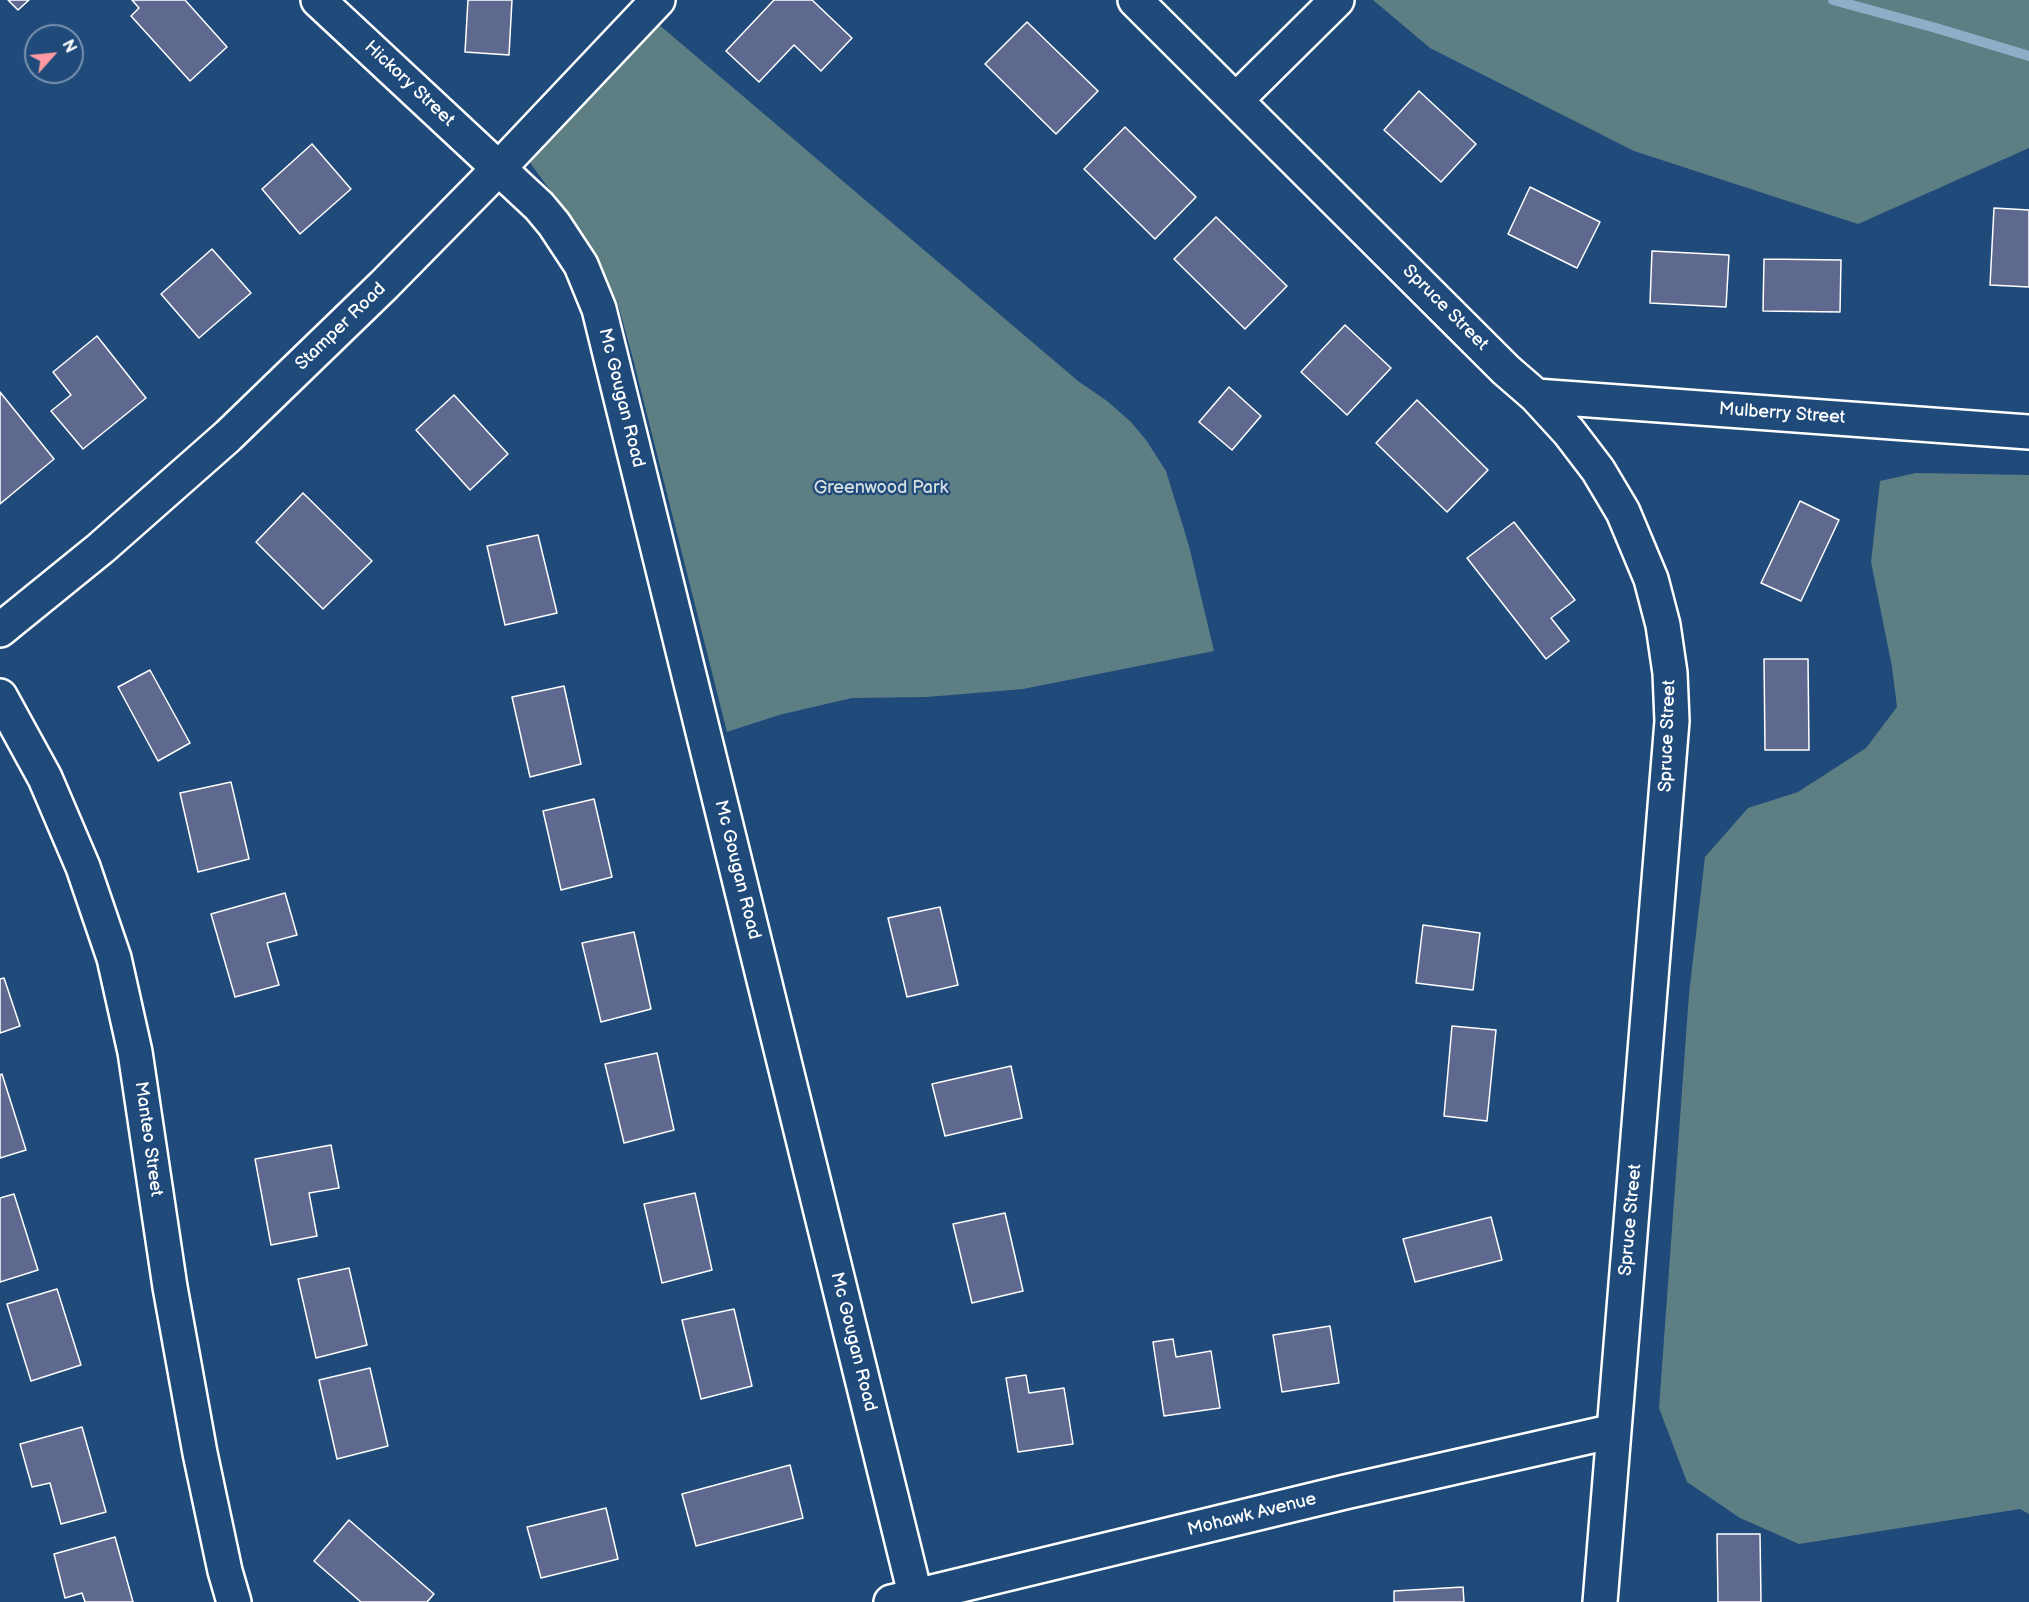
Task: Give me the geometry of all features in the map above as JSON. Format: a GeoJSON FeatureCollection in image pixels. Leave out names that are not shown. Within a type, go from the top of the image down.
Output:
{"type":"FeatureCollection","features":[{"type":"Feature","properties":{"kind":"street","name":"Hickory Street"},"geometry":{"type":"LineString","coordinates":[[318,0],[499,168]]}},
{"type":"Feature","properties":{"kind":"street","name":"Stamper Road"},"geometry":{"type":"LineString","coordinates":[[0,630],[101,548],[228,436],[384,285],[499,168],[658,0]]}},
{"type":"Feature","properties":{"kind":"street","name":"Spruce Street"},"geometry":{"type":"LineString","coordinates":[[1135,0],[1536,396],[1575,439],[1598,470],[1623,512],[1651,579],[1663,625],[1670,673],[1672,721],[1600,1602]]}},
{"type":"Feature","properties":{"kind":"street"},"geometry":{"type":"LineString","coordinates":[[1236,100],[1336,0]]}},
{"type":"Feature","properties":{"kind":"street","name":"Mc Gougan Road"},"geometry":{"type":"LineString","coordinates":[[499,168],[539,206],[554,224],[581,264],[599,309],[908,1600]]}},
{"type":"Feature","properties":{"kind":"street","name":"Mulberry Street"},"geometry":{"type":"LineString","coordinates":[[1536,396],[2029,432]]}},
{"type":"Feature","properties":{"kind":"street","name":"Manteo Street"},"geometry":{"type":"LineString","coordinates":[[0,696],[45,778],[83,867],[114,958],[135,1052],[170,1287],[200,1453],[225,1571],[234,1602]]}},
{"type":"Feature","properties":{"kind":"street","name":"Mohawk Avenue"},"geometry":{"type":"LineString","coordinates":[[908,1600],[1345,1492],[1614,1431]]}},
{"type":"Feature","properties":{"kind":"green space"},"geometry":{"type":"Polygon","coordinates":[[[1373,0],[2029,0],[2029,148],[1858,224],[1634,151],[1430,48],[1373,0]]]}},
{"type":"Feature","properties":{"kind":"green space","name":"Greenwood Park"},"geometry":{"type":"Polygon","coordinates":[[[657,23],[1078,381],[1107,401],[1131,422],[1166,471],[1189,546],[1214,651],[1023,689],[927,697],[852,698],[779,715],[727,732],[618,304],[582,233],[530,163],[657,23]]]}},
{"type":"Feature","properties":{"kind":"green space"},"geometry":{"type":"Polygon","coordinates":[[[1916,473],[2029,475],[2029,1514],[2020,1509],[1799,1544],[1740,1518],[1687,1482],[1659,1408],[1689,994],[1705,857],[1748,808],[1798,792],[1866,748],[1897,707],[1892,667],[1871,562],[1880,481],[1916,473]]]}},
{"type":"Feature","properties":{"kind":"building"},"geometry":{"type":"Polygon","coordinates":[[[8,0],[29,0],[18,10],[8,0]]]}},
{"type":"Feature","properties":{"kind":"building"},"geometry":{"type":"Polygon","coordinates":[[[132,0],[185,0],[227,47],[190,81],[131,16],[139,8],[132,0]]]}},
{"type":"Feature","properties":{"kind":"building"},"geometry":{"type":"Polygon","coordinates":[[[468,0],[512,0],[509,55],[465,52],[468,0]]]}},
{"type":"Feature","properties":{"kind":"building"},"geometry":{"type":"Polygon","coordinates":[[[774,0],[812,0],[852,38],[821,71],[794,45],[759,82],[726,51],[774,0]]]}},
{"type":"Feature","properties":{"kind":"building"},"geometry":{"type":"Polygon","coordinates":[[[1027,22],[1098,91],[1056,134],[985,64],[1027,22]]]}},
{"type":"Feature","properties":{"kind":"building"},"geometry":{"type":"Polygon","coordinates":[[[1419,91],[1476,144],[1441,182],[1384,130],[1419,91]]]}},
{"type":"Feature","properties":{"kind":"building"},"geometry":{"type":"Polygon","coordinates":[[[1125,127],[1196,197],[1155,239],[1084,169],[1125,127]]]}},
{"type":"Feature","properties":{"kind":"building"},"geometry":{"type":"Polygon","coordinates":[[[312,144],[351,189],[300,234],[262,189],[312,144]]]}},
{"type":"Feature","properties":{"kind":"building"},"geometry":{"type":"Polygon","coordinates":[[[1530,187],[1600,222],[1577,268],[1508,234],[1530,187]]]}},
{"type":"Feature","properties":{"kind":"building"},"geometry":{"type":"Polygon","coordinates":[[[1994,208],[2029,210],[2029,287],[1990,285],[1994,208]]]}},
{"type":"Feature","properties":{"kind":"building"},"geometry":{"type":"Polygon","coordinates":[[[1216,217],[1287,286],[1245,329],[1174,259],[1216,217]]]}},
{"type":"Feature","properties":{"kind":"building"},"geometry":{"type":"Polygon","coordinates":[[[212,249],[251,293],[199,338],[161,294],[212,249]]]}},
{"type":"Feature","properties":{"kind":"building"},"geometry":{"type":"Polygon","coordinates":[[[1652,251],[1729,255],[1726,307],[1650,303],[1652,251]]]}},
{"type":"Feature","properties":{"kind":"building"},"geometry":{"type":"Polygon","coordinates":[[[1764,259],[1841,260],[1840,312],[1763,311],[1764,259]]]}},
{"type":"Feature","properties":{"kind":"building"},"geometry":{"type":"Polygon","coordinates":[[[1345,325],[1391,368],[1347,415],[1301,372],[1345,325]]]}},
{"type":"Feature","properties":{"kind":"building"},"geometry":{"type":"Polygon","coordinates":[[[97,336],[146,398],[83,449],[51,411],[71,395],[53,372],[97,336]]]}},
{"type":"Feature","properties":{"kind":"building"},"geometry":{"type":"Polygon","coordinates":[[[1229,387],[1261,416],[1232,450],[1199,422],[1229,387]]]}},
{"type":"Feature","properties":{"kind":"building"},"geometry":{"type":"Polygon","coordinates":[[[0,392],[54,459],[0,504],[0,392]]]}},
{"type":"Feature","properties":{"kind":"building"},"geometry":{"type":"Polygon","coordinates":[[[454,395],[508,454],[470,490],[416,430],[454,395]]]}},
{"type":"Feature","properties":{"kind":"building"},"geometry":{"type":"Polygon","coordinates":[[[1417,400],[1488,470],[1447,512],[1376,443],[1417,400]]]}},
{"type":"Feature","properties":{"kind":"building"},"geometry":{"type":"Polygon","coordinates":[[[303,493],[372,561],[323,609],[256,542],[303,493]]]}},
{"type":"Feature","properties":{"kind":"building"},"geometry":{"type":"Polygon","coordinates":[[[1800,501],[1839,520],[1801,601],[1761,583],[1800,501]]]}},
{"type":"Feature","properties":{"kind":"building"},"geometry":{"type":"Polygon","coordinates":[[[1514,522],[1575,600],[1551,618],[1569,641],[1546,659],[1467,558],[1514,522]]]}},
{"type":"Feature","properties":{"kind":"building"},"geometry":{"type":"Polygon","coordinates":[[[538,535],[557,613],[505,625],[487,546],[538,535]]]}},
{"type":"Feature","properties":{"kind":"building"},"geometry":{"type":"Polygon","coordinates":[[[1764,659],[1808,659],[1809,750],[1765,750],[1764,659]]]}},
{"type":"Feature","properties":{"kind":"building"},"geometry":{"type":"Polygon","coordinates":[[[150,670],[190,743],[158,761],[118,687],[150,670]]]}},
{"type":"Feature","properties":{"kind":"building"},"geometry":{"type":"Polygon","coordinates":[[[564,686],[581,764],[530,777],[512,697],[564,686]]]}},
{"type":"Feature","properties":{"kind":"building"},"geometry":{"type":"Polygon","coordinates":[[[231,782],[249,859],[198,872],[180,793],[231,782]]]}},
{"type":"Feature","properties":{"kind":"building"},"geometry":{"type":"Polygon","coordinates":[[[594,799],[612,877],[561,890],[543,811],[594,799]]]}},
{"type":"Feature","properties":{"kind":"building"},"geometry":{"type":"Polygon","coordinates":[[[285,893],[297,935],[267,943],[279,985],[235,997],[211,914],[285,893]]]}},
{"type":"Feature","properties":{"kind":"building"},"geometry":{"type":"Polygon","coordinates":[[[940,907],[958,985],[907,997],[888,918],[940,907]]]}},
{"type":"Feature","properties":{"kind":"building"},"geometry":{"type":"Polygon","coordinates":[[[1423,925],[1480,933],[1473,990],[1416,983],[1423,925]]]}},
{"type":"Feature","properties":{"kind":"building"},"geometry":{"type":"Polygon","coordinates":[[[634,932],[651,1009],[601,1022],[582,943],[634,932]]]}},
{"type":"Feature","properties":{"kind":"building"},"geometry":{"type":"Polygon","coordinates":[[[4,978],[20,1026],[0,1033],[0,979],[4,978]]]}},
{"type":"Feature","properties":{"kind":"building"},"geometry":{"type":"Polygon","coordinates":[[[1452,1026],[1496,1030],[1487,1121],[1444,1116],[1452,1026]]]}},
{"type":"Feature","properties":{"kind":"building"},"geometry":{"type":"Polygon","coordinates":[[[657,1053],[674,1130],[624,1143],[605,1064],[657,1053]]]}},
{"type":"Feature","properties":{"kind":"building"},"geometry":{"type":"Polygon","coordinates":[[[1011,1066],[1022,1118],[945,1136],[932,1084],[1011,1066]]]}},
{"type":"Feature","properties":{"kind":"building"},"geometry":{"type":"Polygon","coordinates":[[[2,1074],[26,1150],[0,1158],[0,1075],[2,1074]]]}},
{"type":"Feature","properties":{"kind":"building"},"geometry":{"type":"Polygon","coordinates":[[[331,1145],[339,1188],[309,1193],[317,1236],[271,1245],[255,1159],[331,1145]]]}},
{"type":"Feature","properties":{"kind":"building"},"geometry":{"type":"Polygon","coordinates":[[[695,1193],[712,1270],[662,1283],[644,1204],[695,1193]]]}},
{"type":"Feature","properties":{"kind":"building"},"geometry":{"type":"Polygon","coordinates":[[[14,1194],[38,1270],[0,1282],[0,1198],[14,1194]]]}},
{"type":"Feature","properties":{"kind":"building"},"geometry":{"type":"Polygon","coordinates":[[[1005,1213],[1023,1291],[972,1303],[953,1224],[1005,1213]]]}},
{"type":"Feature","properties":{"kind":"building"},"geometry":{"type":"Polygon","coordinates":[[[1491,1217],[1502,1260],[1415,1282],[1403,1239],[1491,1217]]]}},
{"type":"Feature","properties":{"kind":"building"},"geometry":{"type":"Polygon","coordinates":[[[349,1268],[367,1345],[316,1358],[298,1279],[349,1268]]]}},
{"type":"Feature","properties":{"kind":"building"},"geometry":{"type":"Polygon","coordinates":[[[57,1289],[81,1365],[31,1381],[7,1304],[57,1289]]]}},
{"type":"Feature","properties":{"kind":"building"},"geometry":{"type":"Polygon","coordinates":[[[734,1309],[752,1386],[701,1399],[682,1320],[734,1309]]]}},
{"type":"Feature","properties":{"kind":"building"},"geometry":{"type":"Polygon","coordinates":[[[1330,1326],[1339,1383],[1282,1392],[1273,1335],[1330,1326]]]}},
{"type":"Feature","properties":{"kind":"building"},"geometry":{"type":"Polygon","coordinates":[[[1173,1339],[1176,1357],[1211,1351],[1220,1408],[1164,1416],[1153,1342],[1173,1339]]]}},
{"type":"Feature","properties":{"kind":"building"},"geometry":{"type":"Polygon","coordinates":[[[370,1368],[388,1446],[337,1459],[319,1380],[370,1368]]]}},
{"type":"Feature","properties":{"kind":"building"},"geometry":{"type":"Polygon","coordinates":[[[1026,1375],[1029,1393],[1064,1388],[1073,1444],[1018,1452],[1006,1378],[1026,1375]]]}},
{"type":"Feature","properties":{"kind":"building"},"geometry":{"type":"Polygon","coordinates":[[[82,1427],[106,1512],[61,1524],[50,1483],[32,1487],[20,1444],[82,1427]]]}},
{"type":"Feature","properties":{"kind":"building"},"geometry":{"type":"Polygon","coordinates":[[[790,1465],[803,1518],[696,1546],[682,1494],[790,1465]]]}},
{"type":"Feature","properties":{"kind":"building"},"geometry":{"type":"Polygon","coordinates":[[[606,1508],[618,1559],[541,1578],[527,1527],[606,1508]]]}},
{"type":"Feature","properties":{"kind":"building"},"geometry":{"type":"Polygon","coordinates":[[[349,1520],[434,1594],[427,1602],[361,1602],[314,1561],[349,1520]]]}},
{"type":"Feature","properties":{"kind":"building"},"geometry":{"type":"Polygon","coordinates":[[[1717,1534],[1760,1534],[1761,1602],[1718,1602],[1717,1534]]]}},
{"type":"Feature","properties":{"kind":"building"},"geometry":{"type":"Polygon","coordinates":[[[115,1537],[133,1602],[85,1602],[82,1593],[65,1598],[54,1554],[115,1537]]]}},
{"type":"Feature","properties":{"kind":"building"},"geometry":{"type":"Polygon","coordinates":[[[1463,1587],[1464,1602],[1394,1602],[1394,1591],[1463,1587]]]}},
{"type":"Feature","properties":{"kind":"waterway"},"geometry":{"type":"LineString","coordinates":[[1833,0],[2029,56]]}}]}
